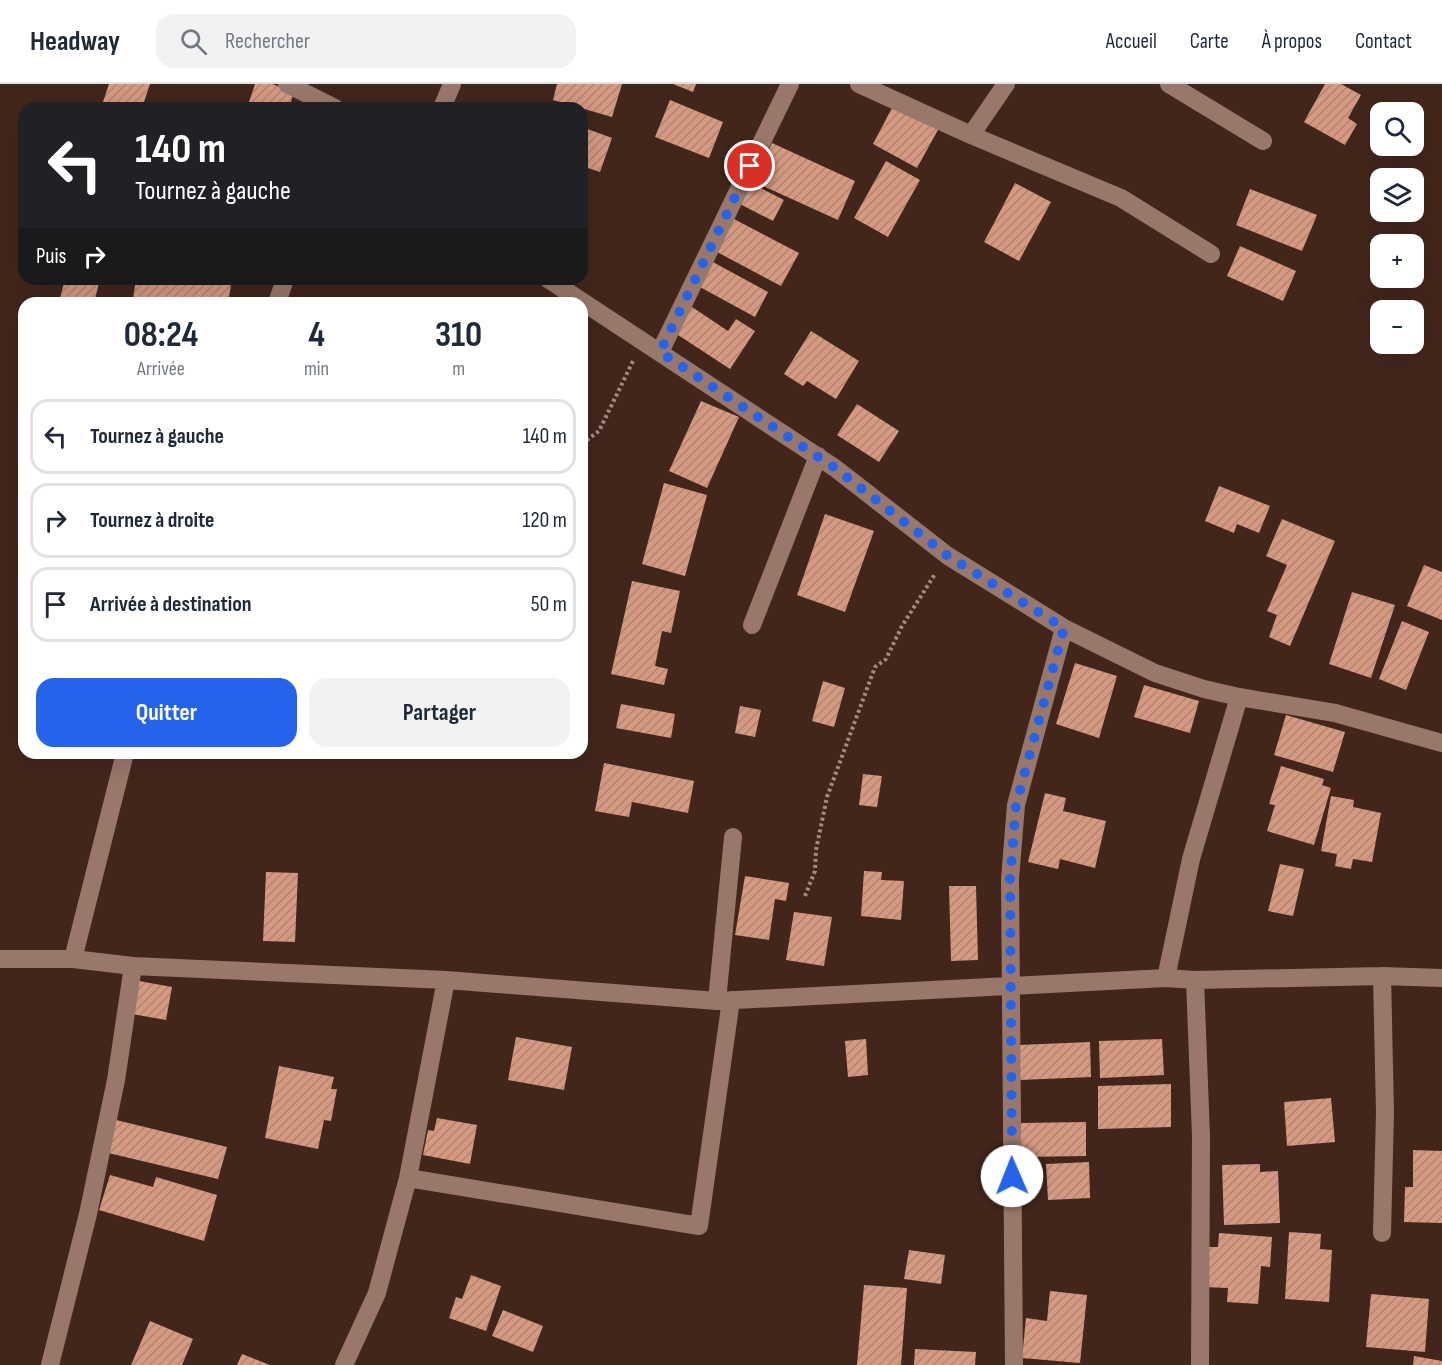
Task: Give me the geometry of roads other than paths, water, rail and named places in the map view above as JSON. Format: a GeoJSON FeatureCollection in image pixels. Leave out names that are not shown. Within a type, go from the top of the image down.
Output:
{"type":"FeatureCollection","features":[{"type":"Feature","properties":{"kind":"street"},"geometry":{"type":"LineString","coordinates":[[287,84],[324,102]]}},
{"type":"Feature","properties":{"kind":"street"},"geometry":{"type":"LineString","coordinates":[[444,102],[452,84]]}},
{"type":"Feature","properties":{"kind":"street"},"geometry":{"type":"LineString","coordinates":[[660,352],[790,84]]}},
{"type":"Feature","properties":{"kind":"street"},"geometry":{"type":"LineString","coordinates":[[860,84],[971,135],[1121,198],[1211,254]]}},
{"type":"Feature","properties":{"kind":"street"},"geometry":{"type":"LineString","coordinates":[[971,135],[1006,84]]}},
{"type":"Feature","properties":{"kind":"street"},"geometry":{"type":"LineString","coordinates":[[1169,84],[1263,141]]}},
{"type":"Feature","properties":{"kind":"street"},"geometry":{"type":"LineString","coordinates":[[557,285],[576,297]]}},
{"type":"Feature","properties":{"kind":"street"},"geometry":{"type":"LineString","coordinates":[[588,305],[818,456],[948,556],[1064,628],[1155,673],[1239,697],[1335,713],[1442,743]]}},
{"type":"Feature","properties":{"kind":"street"},"geometry":{"type":"LineString","coordinates":[[752,625],[818,456]]}},
{"type":"Feature","properties":{"kind":"street"},"geometry":{"type":"LineString","coordinates":[[1014,1365],[1010,879],[1016,805],[1064,628]]}},
{"type":"Feature","properties":{"kind":"street"},"geometry":{"type":"LineString","coordinates":[[1166,978],[1191,860],[1239,697]]}},
{"type":"Feature","properties":{"kind":"street"},"geometry":{"type":"LineString","coordinates":[[73,959],[123,759]]}},
{"type":"Feature","properties":{"kind":"street"},"geometry":{"type":"LineString","coordinates":[[408,1178],[699,1226],[724,1001],[733,837]]}},
{"type":"Feature","properties":{"kind":"street"},"geometry":{"type":"LineString","coordinates":[[0,958],[73,959],[133,966],[446,981],[724,1001],[1166,978],[1195,980],[1382,976],[1442,978]]}},
{"type":"Feature","properties":{"kind":"street"},"geometry":{"type":"LineString","coordinates":[[50,1365],[88,1214],[116,1080],[133,966]]}},
{"type":"Feature","properties":{"kind":"street"},"geometry":{"type":"LineString","coordinates":[[1382,976],[1385,1112],[1382,1233]]}},
{"type":"Feature","properties":{"kind":"street"},"geometry":{"type":"LineString","coordinates":[[1195,980],[1201,1136],[1200,1365]]}},
{"type":"Feature","properties":{"kind":"street"},"geometry":{"type":"LineString","coordinates":[[344,1365],[377,1293],[408,1178],[446,981]]}}]}
